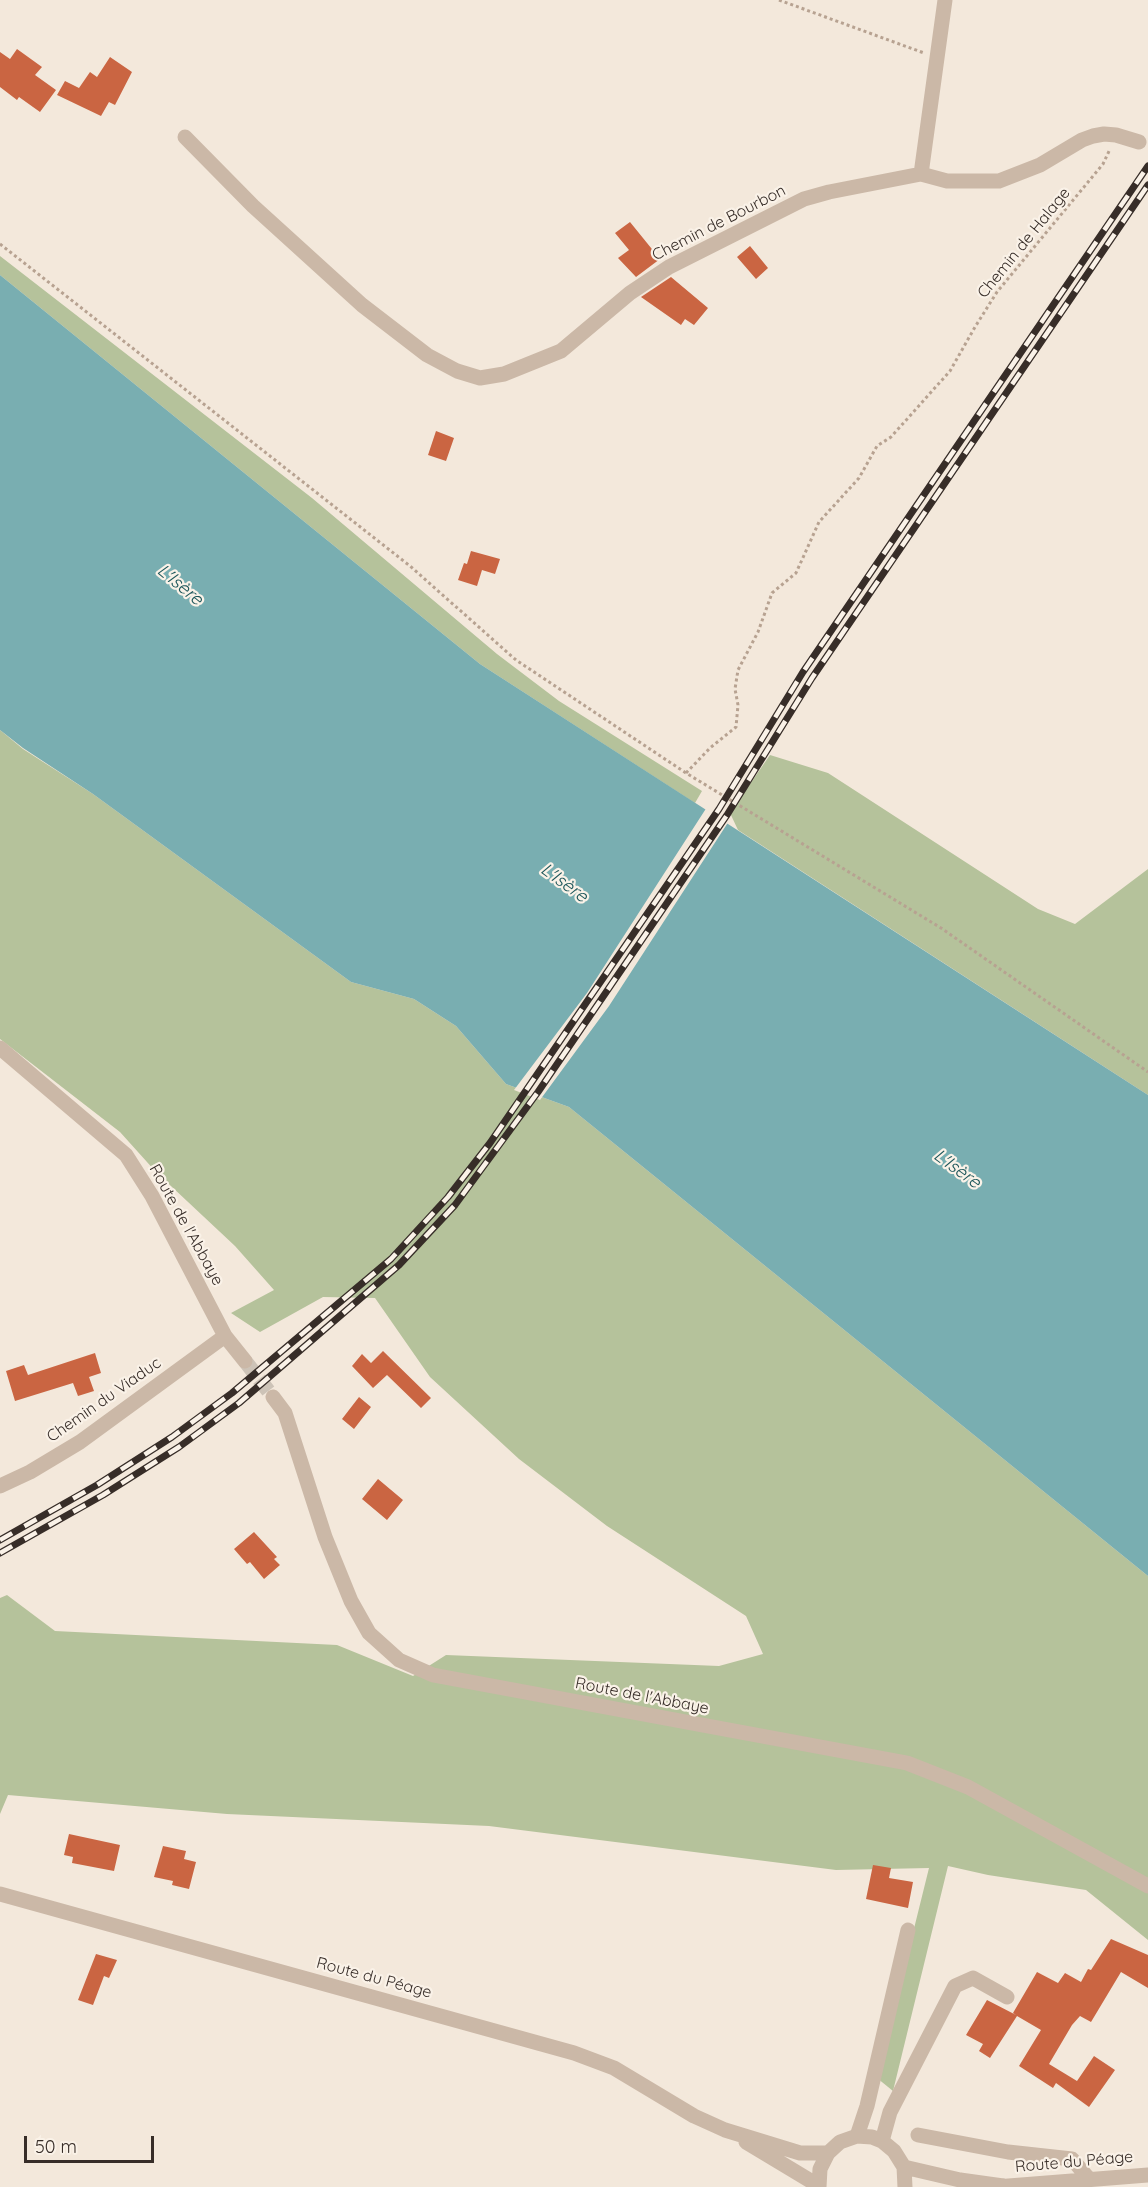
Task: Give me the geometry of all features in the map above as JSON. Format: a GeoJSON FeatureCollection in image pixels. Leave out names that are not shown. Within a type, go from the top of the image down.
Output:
{"type":"FeatureCollection","features":[{"type":"Feature","properties":{"kind":"street"},"geometry":{"type":"LineString","coordinates":[[945,0],[921,174],[946,181],[999,181],[1040,165],[1082,140],[1104,134],[1139,142]]}},
{"type":"Feature","properties":{"kind":"street","name":"Chemin de Bourbon"},"geometry":{"type":"LineString","coordinates":[[185,137],[253,206],[362,305],[427,355],[457,371],[480,378],[504,374],[561,351],[630,293],[669,267],[804,199],[921,174]]}},
{"type":"Feature","properties":{"kind":"street","name":"Route de l'Abbaye"},"geometry":{"type":"LineString","coordinates":[[0,1048],[126,1155],[152,1196],[225,1336],[245,1361]]}},
{"type":"Feature","properties":{"kind":"street","name":"Chemin du Viaduc"},"geometry":{"type":"LineString","coordinates":[[0,1486],[30,1472],[80,1442],[225,1336]]}},
{"type":"Feature","properties":{"kind":"street","name":"Route de l'Abbaye"},"geometry":{"type":"LineString","coordinates":[[273,1397],[285,1413],[325,1538],[351,1601],[369,1633],[399,1660],[433,1675],[907,1763],[968,1787],[1148,1886]]}},
{"type":"Feature","properties":{"kind":"street","name":"Route du Péage"},"geometry":{"type":"LineString","coordinates":[[0,1894],[574,2053],[614,2068],[694,2116],[725,2130],[819,2187]]}},
{"type":"Feature","properties":{"kind":"street"},"geometry":{"type":"LineString","coordinates":[[856,2136],[867,2106],[908,1930]]}},
{"type":"Feature","properties":{"kind":"street"},"geometry":{"type":"LineString","coordinates":[[882,2141],[890,2112],[955,1986],[973,1978],[1007,1997]]}},
{"type":"Feature","properties":{"kind":"street","name":"Route du Péage"},"geometry":{"type":"LineString","coordinates":[[725,2130],[800,2153],[828,2153]]}},
{"type":"Feature","properties":{"kind":"street"},"geometry":{"type":"LineString","coordinates":[[918,2134],[1008,2152],[1072,2159],[1089,2179]]}},
{"type":"Feature","properties":{"kind":"street"},"geometry":{"type":"LineString","coordinates":[[819,2187],[820,2169],[828,2153],[840,2142],[856,2136],[872,2137],[882,2141],[894,2151],[904,2167],[905,2187]]}},
{"type":"Feature","properties":{"kind":"street","name":"Route du Péage"},"geometry":{"type":"LineString","coordinates":[[904,2167],[999,2187],[1148,2175]]}},
{"type":"Feature","properties":{"kind":"path"},"geometry":{"type":"LineString","coordinates":[[779,0],[937,57]]}},
{"type":"Feature","properties":{"kind":"path","name":"Chemin de Halage"},"geometry":{"type":"LineString","coordinates":[[686,773],[710,748],[736,727],[738,705],[735,689],[738,670],[758,632],[772,592],[796,573],[819,522],[859,478],[877,446],[891,437],[950,371],[998,292],[1103,164],[1116,135]]}},
{"type":"Feature","properties":{"kind":"path"},"geometry":{"type":"LineString","coordinates":[[0,244],[410,566],[516,660],[686,773],[941,927],[1148,1072]]}},
{"type":"Feature","properties":{"kind":"green space"},"geometry":{"type":"Polygon","coordinates":[[[0,256],[312,498],[497,654],[559,701],[702,791],[695,803],[480,664],[0,275],[0,256]]]}},
{"type":"Feature","properties":{"kind":"green space"},"geometry":{"type":"Polygon","coordinates":[[[0,730],[23,749],[93,794],[351,982],[414,999],[456,1026],[506,1084],[569,1107],[1148,1576],[1148,1940],[1086,1890],[988,1875],[948,1866],[893,2091],[877,2078],[929,1868],[836,1870],[489,1826],[227,1814],[8,1795],[0,1814],[0,1598],[7,1595],[55,1631],[337,1645],[413,1676],[446,1655],[719,1666],[763,1654],[746,1616],[607,1526],[519,1459],[430,1377],[375,1298],[323,1297],[260,1332],[231,1313],[274,1290],[235,1246],[156,1172],[120,1132],[0,1039],[0,730]]]}},
{"type":"Feature","properties":{"kind":"green space"},"geometry":{"type":"Polygon","coordinates":[[[770,755],[828,773],[1038,909],[1075,924],[1148,869],[1148,1095],[738,830],[730,813],[770,755]]]}},
{"type":"Feature","properties":{"kind":"water","name":"L'Isère"},"geometry":{"type":"Polygon","coordinates":[[[0,275],[480,664],[1148,1095],[1148,1576],[569,1107],[506,1084],[456,1026],[414,999],[351,982],[93,794],[0,730],[0,275]]]}},
{"type":"Feature","properties":{"kind":"pier"},"geometry":{"type":"Polygon","coordinates":[[[707,807],[729,821],[609,1006],[540,1100],[514,1090],[587,993],[707,807]]]}},
{"type":"Feature","properties":{"kind":"building"},"geometry":{"type":"Polygon","coordinates":[[[17,49],[42,67],[35,75],[56,90],[40,112],[19,97],[17,100],[0,87],[0,52],[10,59],[17,49]]]}},
{"type":"Feature","properties":{"kind":"building"},"geometry":{"type":"Polygon","coordinates":[[[110,57],[132,72],[115,105],[109,102],[101,116],[57,95],[65,81],[79,88],[90,72],[97,77],[110,57]]]}},
{"type":"Feature","properties":{"kind":"building"},"geometry":{"type":"Polygon","coordinates":[[[630,222],[660,259],[636,277],[618,258],[629,250],[615,233],[630,222]]]}},
{"type":"Feature","properties":{"kind":"building"},"geometry":{"type":"Polygon","coordinates":[[[750,246],[768,268],[756,279],[737,257],[750,246]]]}},
{"type":"Feature","properties":{"kind":"building"},"geometry":{"type":"Polygon","coordinates":[[[671,277],[708,308],[694,325],[685,319],[681,325],[641,297],[671,277]]]}},
{"type":"Feature","properties":{"kind":"building"},"geometry":{"type":"Polygon","coordinates":[[[436,431],[454,438],[446,461],[428,455],[436,431]]]}},
{"type":"Feature","properties":{"kind":"building"},"geometry":{"type":"Polygon","coordinates":[[[471,551],[500,559],[495,574],[482,570],[477,586],[458,580],[471,551]]]}},
{"type":"Feature","properties":{"kind":"building"},"geometry":{"type":"Polygon","coordinates":[[[383,1351],[431,1398],[421,1408],[387,1375],[373,1388],[352,1366],[362,1354],[371,1363],[383,1351]]]}},
{"type":"Feature","properties":{"kind":"building"},"geometry":{"type":"Polygon","coordinates":[[[95,1353],[101,1373],[89,1377],[94,1391],[78,1396],[73,1383],[15,1401],[6,1371],[24,1365],[28,1375],[95,1353]]]}},
{"type":"Feature","properties":{"kind":"building"},"geometry":{"type":"Polygon","coordinates":[[[359,1397],[371,1407],[354,1429],[342,1419],[359,1397]]]}},
{"type":"Feature","properties":{"kind":"building"},"geometry":{"type":"Polygon","coordinates":[[[378,1479],[403,1500],[387,1520],[362,1499],[378,1479]]]}},
{"type":"Feature","properties":{"kind":"building"},"geometry":{"type":"Polygon","coordinates":[[[254,1532],[277,1557],[274,1559],[280,1565],[264,1579],[250,1562],[247,1564],[234,1549],[254,1532]]]}},
{"type":"Feature","properties":{"kind":"building"},"geometry":{"type":"Polygon","coordinates":[[[69,1834],[120,1845],[114,1871],[72,1863],[73,1857],[64,1855],[69,1834]]]}},
{"type":"Feature","properties":{"kind":"building"},"geometry":{"type":"Polygon","coordinates":[[[163,1846],[186,1851],[184,1859],[196,1862],[189,1889],[172,1885],[173,1881],[154,1877],[163,1846]]]}},
{"type":"Feature","properties":{"kind":"building"},"geometry":{"type":"Polygon","coordinates":[[[873,1865],[891,1868],[889,1878],[913,1882],[908,1908],[866,1899],[873,1865]]]}},
{"type":"Feature","properties":{"kind":"building"},"geometry":{"type":"Polygon","coordinates":[[[1111,1939],[1148,1955],[1148,1988],[1121,1972],[1091,2022],[1080,2016],[1072,2025],[1049,2064],[1077,2081],[1094,2056],[1115,2070],[1089,2107],[1056,2083],[1053,2088],[1019,2066],[1041,2030],[1017,2016],[990,2058],[979,2051],[983,2044],[966,2035],[987,2000],[1016,2015],[1013,2013],[1037,1972],[1058,1983],[1065,1973],[1081,1982],[1111,1939]]]}},
{"type":"Feature","properties":{"kind":"building"},"geometry":{"type":"Polygon","coordinates":[[[96,1954],[117,1960],[109,1978],[104,1976],[93,2005],[78,2000],[96,1954]]]}},
{"type":"Feature","properties":{"kind":"tunnel"},"geometry":{"type":"LineString","coordinates":[[245,1361],[273,1397]]}},
{"type":"Feature","properties":{"kind":"railway"},"geometry":{"type":"LineString","coordinates":[[0,1540],[97,1485],[172,1437],[232,1393],[391,1259],[448,1197],[490,1143],[719,809],[803,672],[1148,166]]}},
{"type":"Feature","properties":{"kind":"railway"},"geometry":{"type":"LineString","coordinates":[[0,1553],[103,1495],[179,1447],[239,1403],[399,1265],[455,1205],[538,1092],[727,815],[812,678],[1148,185]]}}]}
